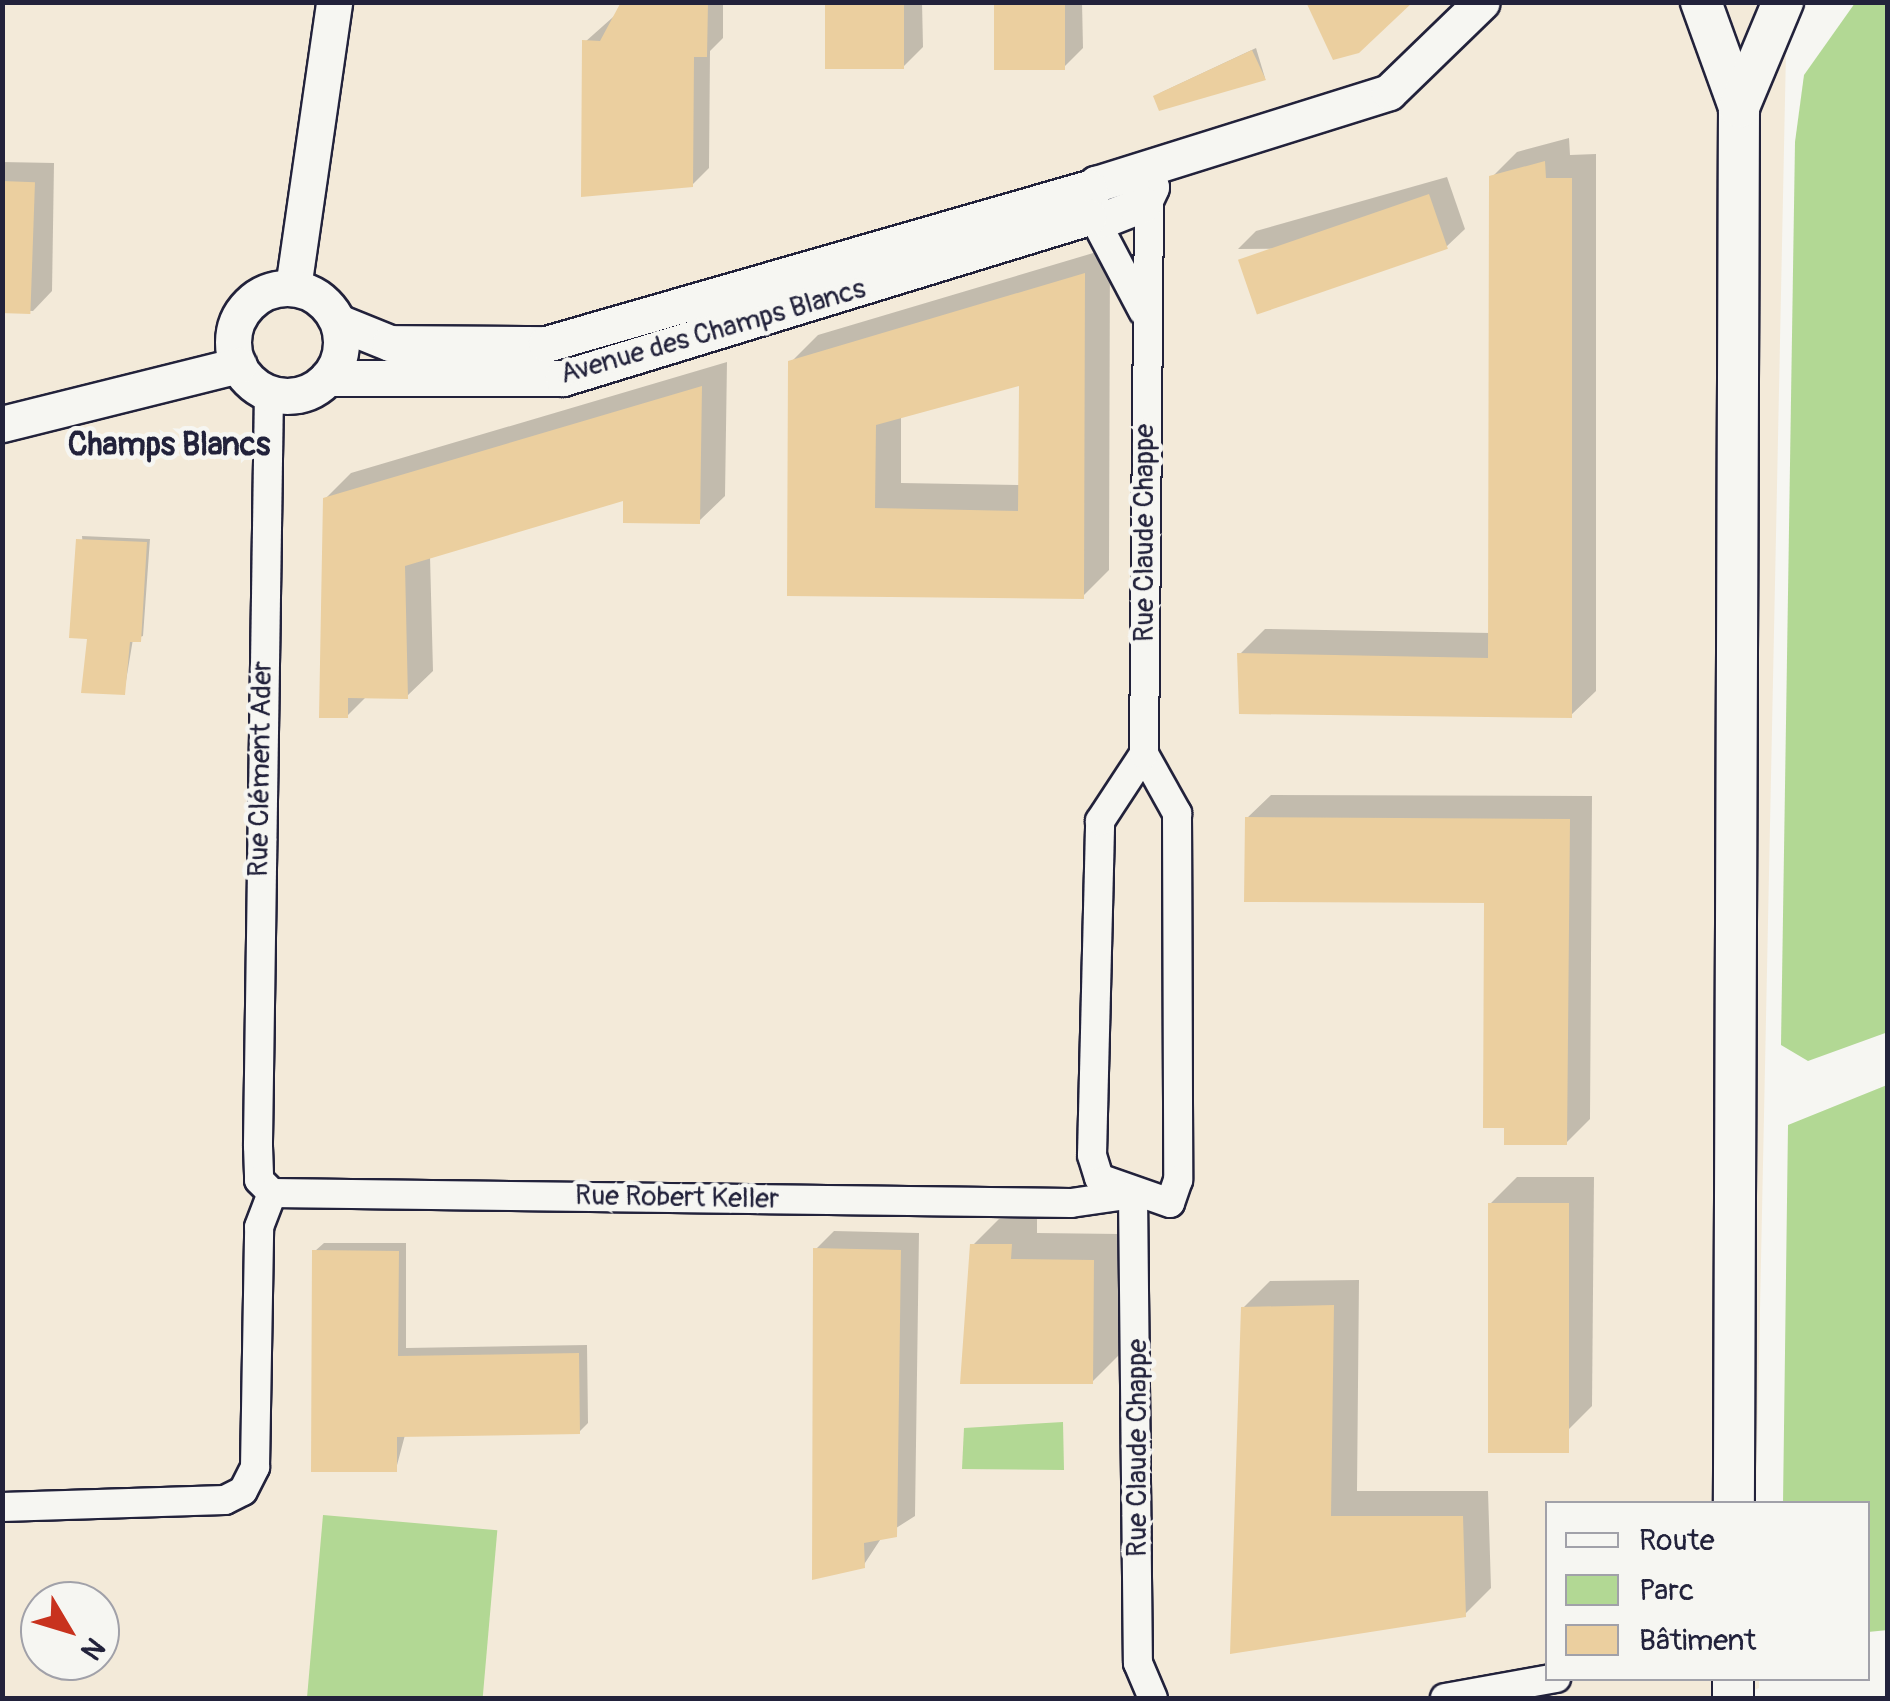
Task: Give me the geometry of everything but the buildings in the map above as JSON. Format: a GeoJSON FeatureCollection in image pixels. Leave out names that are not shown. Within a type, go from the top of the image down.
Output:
{"type":"FeatureCollection","features":[{"type":"Feature","properties":{"kind":"main road"},"geometry":{"type":"LineString","coordinates":[[1701,2],[1739,107],[1734,1501]]}},
{"type":"Feature","properties":{"kind":"main road"},"geometry":{"type":"LineString","coordinates":[[1739,107],[1783,2]]}},
{"type":"Feature","properties":{"kind":"street"},"geometry":{"type":"LineString","coordinates":[[293,288],[334,2]]}},
{"type":"Feature","properties":{"kind":"street"},"geometry":{"type":"LineString","coordinates":[[1091,208],[1372,100],[1482,2]]}},
{"type":"Feature","properties":{"kind":"street","name":"Rue Claude Chappe"},"geometry":{"type":"LineString","coordinates":[[1144,754],[1100,821],[1092,1155],[1099,1178],[1133,1194],[1170,1202],[1178,1180],[1177,813],[1144,754],[1145,187]]}},
{"type":"Feature","properties":{"kind":"street","name":"Rue Claude Chappe"},"geometry":{"type":"LineString","coordinates":[[1091,208],[1143,312]]}},
{"type":"Feature","properties":{"kind":"street","name":"Avenue des Champs Blancs"},"geometry":{"type":"LineString","coordinates":[[338,322],[390,342],[546,344],[1091,208]]}},
{"type":"Feature","properties":{"kind":"street","name":"Avenue des Champs Blancs"},"geometry":{"type":"LineString","coordinates":[[327,378],[563,378],[1091,208]]}},
{"type":"Feature","properties":{"kind":"street"},"geometry":{"type":"LineString","coordinates":[[293,288],[325,303],[338,322],[341,346],[327,378],[300,394],[269,392],[239,366],[234,334],[242,312],[270,290],[293,288]]}},
{"type":"Feature","properties":{"kind":"street"},"geometry":{"type":"LineString","coordinates":[[2,424],[239,366]]}},
{"type":"Feature","properties":{"kind":"street","name":"Rue Clément Ader"},"geometry":{"type":"LineString","coordinates":[[269,392],[258,1146],[259,1180],[272,1193]]}},
{"type":"Feature","properties":{"kind":"street"},"geometry":{"type":"LineString","coordinates":[[2,1508],[225,1500],[255,1467],[260,1227],[272,1193]]}},
{"type":"Feature","properties":{"kind":"street","name":"Rue Robert Keller"},"geometry":{"type":"LineString","coordinates":[[272,1193],[1070,1203],[1133,1194]]}},
{"type":"Feature","properties":{"kind":"street","name":"Rue Claude Chappe"},"geometry":{"type":"LineString","coordinates":[[1133,1194],[1138,1664],[1153,1698]]}},
{"type":"Feature","properties":{"kind":"street"},"geometry":{"type":"LineString","coordinates":[[1445,1698],[1545,1680]]}},
{"type":"Feature","properties":{"kind":"shaded area"},"geometry":{"type":"Polygon","coordinates":[[[3,3],[1787,3],[1756,1501],[1545,1501],[1545,1681],[1759,1681],[1759,1688],[1737,1698],[3,1698],[3,3]]]}},
{"type":"Feature","properties":{"kind":"green space"},"geometry":{"type":"Polygon","coordinates":[[[1855,3],[1888,3],[1888,1032],[1808,1061],[1781,1045],[1795,142],[1804,75],[1855,3]]]}},
{"type":"Feature","properties":{"kind":"green space"},"geometry":{"type":"Polygon","coordinates":[[[1887,1085],[1888,1630],[1870,1632],[1870,1501],[1783,1501],[1788,1125],[1887,1085]]]}},
{"type":"Feature","properties":{"kind":"green space"},"geometry":{"type":"Polygon","coordinates":[[[1063,1422],[1064,1470],[962,1469],[964,1428],[1063,1422]]]}},
{"type":"Feature","properties":{"kind":"green space"},"geometry":{"type":"Polygon","coordinates":[[[323,1515],[497,1530],[483,1698],[307,1697],[323,1515]]]}},
{"type":"Feature","properties":{"kind":"district","name":"Champs Blancs"},"geometry":{"type":"Point","coordinates":[169,445]}}]}
